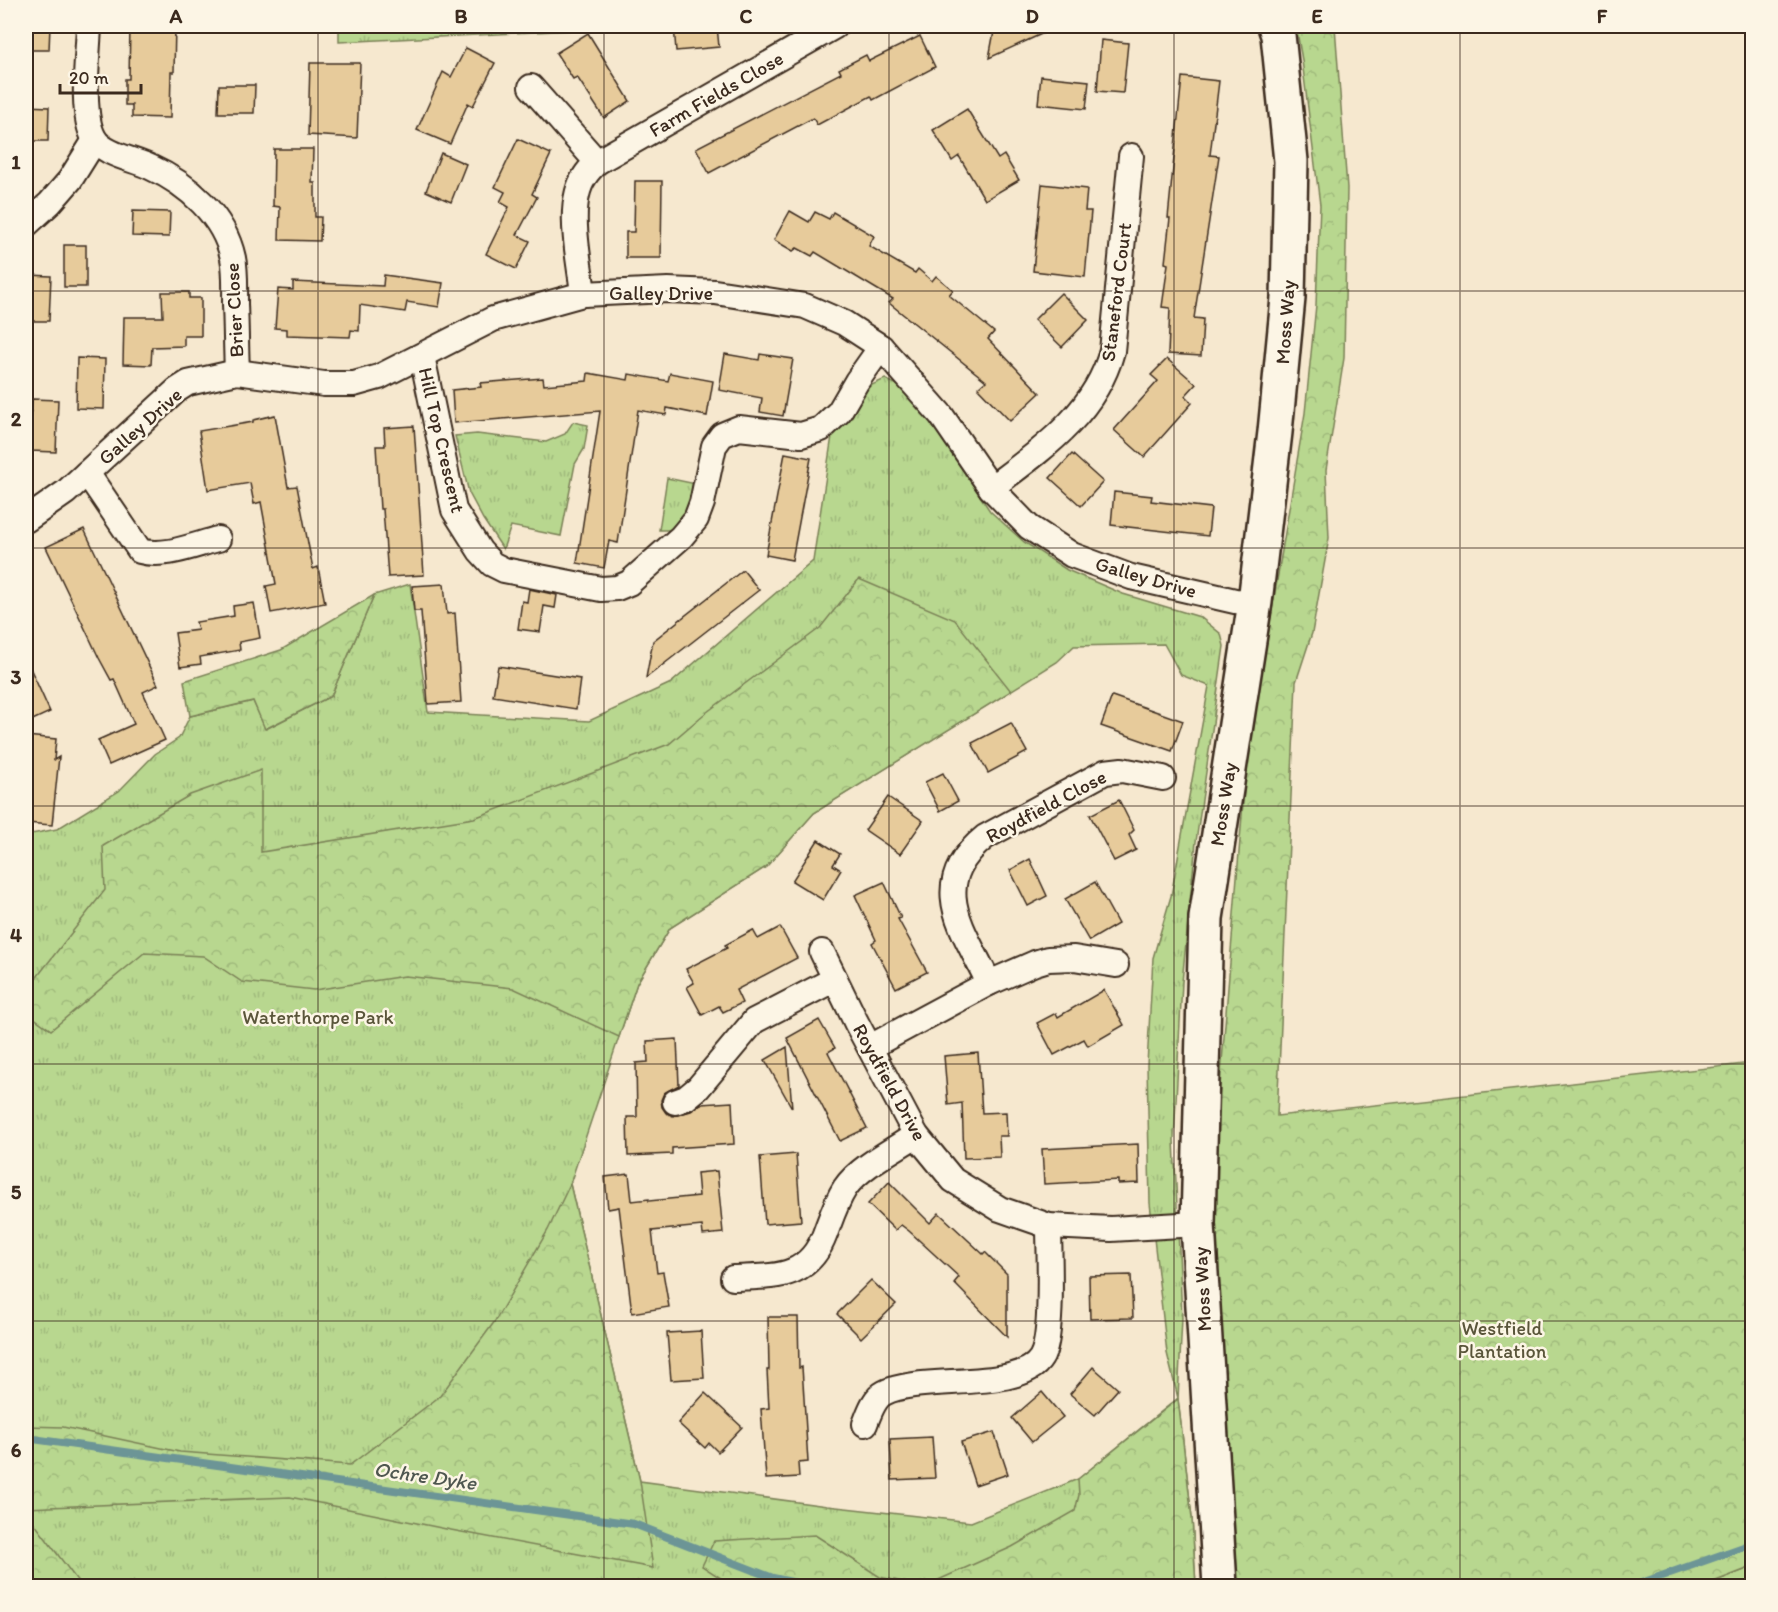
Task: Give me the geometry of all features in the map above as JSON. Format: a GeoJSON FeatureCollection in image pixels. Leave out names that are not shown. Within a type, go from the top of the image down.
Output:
{"type":"FeatureCollection","features":[{"type":"Feature","properties":{"kind":"street"},"geometry":{"type":"LineString","coordinates":[[26,225],[70,180],[95,140],[88,119],[86,92],[89,26]]}},
{"type":"Feature","properties":{"kind":"street","name":"Farm Fields Close"},"geometry":{"type":"LineString","coordinates":[[584,294],[575,216],[576,197],[584,177],[597,162],[835,26]]}},
{"type":"Feature","properties":{"kind":"street","name":"Moss Way"},"geometry":{"type":"LineString","coordinates":[[1220,1587],[1198,1224],[1206,918],[1255,602],[1288,298],[1291,161],[1278,35],[1275,26]]}},
{"type":"Feature","properties":{"kind":"street"},"geometry":{"type":"LineString","coordinates":[[531,87],[597,162]]}},
{"type":"Feature","properties":{"kind":"street","name":"Brier Close"},"geometry":{"type":"LineString","coordinates":[[95,140],[107,150],[150,166],[188,189],[208,209],[225,237],[233,258],[237,372]]}},
{"type":"Feature","properties":{"kind":"street","name":"Staneford Court"},"geometry":{"type":"LineString","coordinates":[[991,488],[1044,447],[1080,413],[1096,392],[1107,371],[1112,351],[1131,156]]}},
{"type":"Feature","properties":{"kind":"street","name":"Galley Drive"},"geometry":{"type":"LineString","coordinates":[[26,520],[66,492],[177,390],[198,380],[237,372],[324,384],[354,384],[379,377],[492,319],[584,294],[668,290],[715,292],[805,306],[844,323],[881,347],[941,416],[991,488],[1029,527],[1072,555],[1131,578],[1235,601],[1255,602]]}},
{"type":"Feature","properties":{"kind":"street","name":"Hill Top Crescent"},"geometry":{"type":"LineString","coordinates":[[422,356],[454,510],[480,551],[492,564],[504,570],[601,589],[617,588],[629,583],[681,537],[696,519],[702,503],[714,446],[722,435],[739,428],[801,435],[820,429],[839,412],[881,347]]}},
{"type":"Feature","properties":{"kind":"street"},"geometry":{"type":"LineString","coordinates":[[87,473],[140,551],[161,554],[218,539]]}},
{"type":"Feature","properties":{"kind":"street","name":"Roydfield Close"},"geometry":{"type":"LineString","coordinates":[[989,983],[955,912],[952,898],[953,881],[970,849],[985,837],[1105,772],[1122,770],[1163,778]]}},
{"type":"Feature","properties":{"kind":"street","name":"Roydfield Drive"},"geometry":{"type":"LineString","coordinates":[[822,952],[916,1136],[953,1180],[1000,1209],[1049,1226],[1111,1229],[1198,1224]]}},
{"type":"Feature","properties":{"kind":"street"},"geometry":{"type":"LineString","coordinates":[[870,1047],[989,983],[1048,959],[1074,958],[1116,965]]}},
{"type":"Feature","properties":{"kind":"street"},"geometry":{"type":"LineString","coordinates":[[675,1102],[686,1098],[698,1088],[754,1022],[835,979]]}},
{"type":"Feature","properties":{"kind":"street"},"geometry":{"type":"LineString","coordinates":[[733,1278],[781,1275],[801,1268],[815,1255],[837,1201],[846,1186],[859,1173],[916,1136]]}},
{"type":"Feature","properties":{"kind":"street"},"geometry":{"type":"LineString","coordinates":[[865,1424],[871,1408],[882,1393],[904,1387],[1018,1374],[1033,1368],[1042,1357],[1047,1331],[1049,1226]]}},
{"type":"Feature","properties":{"kind":"green space"},"geometry":{"type":"Polygon","coordinates":[[[339,26],[657,26],[339,42],[339,26]]]}},
{"type":"Feature","properties":{"kind":"green space","name":"Westfield Plantation"},"geometry":{"type":"Polygon","coordinates":[[[1296,26],[1335,26],[1347,188],[1344,358],[1326,470],[1329,538],[1312,633],[1296,682],[1277,1116],[1752,1063],[1752,1567],[1703,1586],[1238,1586],[1216,1254],[1214,1190],[1218,1111],[1246,766],[1305,413],[1316,305],[1320,205],[1296,26]]]}},
{"type":"Feature","properties":{"kind":"green space","name":"Waterthorpe Park"},"geometry":{"type":"Polygon","coordinates":[[[885,379],[904,388],[917,401],[990,511],[1024,542],[1067,570],[1123,594],[1200,617],[1221,634],[1224,646],[1196,842],[1182,982],[1174,1140],[1182,1318],[1178,1399],[1192,1518],[1196,1586],[26,1586],[26,835],[57,829],[119,791],[155,754],[179,738],[190,716],[253,701],[266,729],[331,696],[374,595],[410,584],[428,712],[589,721],[671,683],[813,561],[832,436],[863,389],[885,379]],[[1164,644],[1074,646],[1057,662],[814,813],[766,867],[670,928],[637,983],[570,1184],[640,1481],[827,1506],[971,1522],[1078,1479],[1178,1398],[1167,1353],[1150,1203],[1147,1065],[1153,958],[1171,896],[1209,686],[1181,675],[1164,644]]]}},
{"type":"Feature","properties":{"kind":"green space"},"geometry":{"type":"Polygon","coordinates":[[[573,422],[588,425],[584,449],[575,464],[561,536],[511,526],[503,549],[469,493],[455,436],[477,434],[546,442],[565,434],[573,422]]]}},
{"type":"Feature","properties":{"kind":"green space"},"geometry":{"type":"Polygon","coordinates":[[[667,478],[696,484],[687,516],[675,530],[659,530],[667,478]]]}},
{"type":"Feature","properties":{"kind":"green space"},"geometry":{"type":"Polygon","coordinates":[[[859,579],[955,620],[1011,691],[814,813],[766,867],[670,928],[637,983],[619,1037],[513,988],[405,976],[314,990],[242,982],[203,956],[144,953],[51,1030],[26,1012],[26,991],[105,890],[103,846],[190,795],[261,770],[261,852],[474,818],[669,744],[703,715],[820,628],[859,579]]]}},
{"type":"Feature","properties":{"kind":"green space"},"geometry":{"type":"Polygon","coordinates":[[[374,595],[331,696],[265,729],[253,701],[190,716],[184,681],[281,650],[374,595]]]}},
{"type":"Feature","properties":{"kind":"green space"},"geometry":{"type":"Polygon","coordinates":[[[570,1184],[640,1481],[653,1568],[290,1497],[26,1508],[26,1426],[63,1427],[180,1452],[350,1465],[440,1396],[495,1321],[548,1230],[570,1184]]]}},
{"type":"Feature","properties":{"kind":"green space"},"geometry":{"type":"Polygon","coordinates":[[[1178,1399],[1192,1518],[1196,1586],[925,1586],[1012,1547],[1075,1511],[1079,1495],[1078,1479],[1178,1399]]]}},
{"type":"Feature","properties":{"kind":"green space"},"geometry":{"type":"Polygon","coordinates":[[[26,1512],[79,1583],[79,1586],[26,1586],[26,1512]]]}},
{"type":"Feature","properties":{"kind":"green space"},"geometry":{"type":"Polygon","coordinates":[[[815,1535],[880,1577],[922,1586],[733,1586],[702,1566],[714,1541],[815,1535]]]}},
{"type":"Feature","properties":{"kind":"green space"},"geometry":{"type":"Polygon","coordinates":[[[1752,1567],[1752,1586],[1703,1586],[1752,1567]]]}},
{"type":"Feature","properties":{"kind":"building"},"geometry":{"type":"Polygon","coordinates":[[[26,26],[50,26],[49,50],[26,50],[26,26]]]}},
{"type":"Feature","properties":{"kind":"building"},"geometry":{"type":"Polygon","coordinates":[[[130,26],[175,26],[170,118],[132,117],[132,105],[125,105],[125,79],[129,79],[130,26]]]}},
{"type":"Feature","properties":{"kind":"building"},"geometry":{"type":"Polygon","coordinates":[[[674,26],[717,26],[719,47],[676,51],[674,26]]]}},
{"type":"Feature","properties":{"kind":"building"},"geometry":{"type":"Polygon","coordinates":[[[995,26],[1059,26],[989,58],[995,26]]]}},
{"type":"Feature","properties":{"kind":"building"},"geometry":{"type":"Polygon","coordinates":[[[588,33],[630,101],[604,118],[577,77],[573,79],[556,53],[588,33]]]}},
{"type":"Feature","properties":{"kind":"building"},"geometry":{"type":"Polygon","coordinates":[[[920,36],[935,67],[873,100],[871,96],[817,125],[813,118],[709,173],[696,148],[841,73],[839,69],[866,55],[869,61],[920,36]]]}},
{"type":"Feature","properties":{"kind":"building"},"geometry":{"type":"Polygon","coordinates":[[[1101,40],[1128,43],[1123,93],[1097,91],[1101,40]]]}},
{"type":"Feature","properties":{"kind":"building"},"geometry":{"type":"Polygon","coordinates":[[[466,48],[495,63],[473,106],[468,103],[450,144],[417,130],[443,72],[451,77],[466,48]]]}},
{"type":"Feature","properties":{"kind":"building"},"geometry":{"type":"Polygon","coordinates":[[[310,63],[360,63],[357,138],[308,135],[310,63]]]}},
{"type":"Feature","properties":{"kind":"building"},"geometry":{"type":"Polygon","coordinates":[[[1041,76],[1089,81],[1086,109],[1038,104],[1041,76]]]}},
{"type":"Feature","properties":{"kind":"building"},"geometry":{"type":"Polygon","coordinates":[[[1182,77],[1219,81],[1210,155],[1219,156],[1194,318],[1203,319],[1201,356],[1168,354],[1170,308],[1162,307],[1168,264],[1165,263],[1170,218],[1168,218],[1182,77]]]}},
{"type":"Feature","properties":{"kind":"building"},"geometry":{"type":"Polygon","coordinates":[[[219,85],[255,85],[254,113],[218,113],[219,85]]]}},
{"type":"Feature","properties":{"kind":"building"},"geometry":{"type":"Polygon","coordinates":[[[26,106],[49,107],[48,141],[26,141],[26,106]]]}},
{"type":"Feature","properties":{"kind":"building"},"geometry":{"type":"Polygon","coordinates":[[[967,109],[998,159],[1004,155],[1019,180],[985,200],[959,156],[952,161],[933,130],[967,109]]]}},
{"type":"Feature","properties":{"kind":"building"},"geometry":{"type":"Polygon","coordinates":[[[518,139],[551,154],[532,194],[537,197],[517,235],[530,241],[516,269],[486,254],[509,207],[500,202],[505,192],[495,187],[518,139]]]}},
{"type":"Feature","properties":{"kind":"building"},"geometry":{"type":"Polygon","coordinates":[[[274,149],[313,149],[312,183],[315,183],[315,217],[321,217],[320,241],[279,240],[280,207],[273,206],[274,149]]]}},
{"type":"Feature","properties":{"kind":"building"},"geometry":{"type":"Polygon","coordinates":[[[441,153],[466,164],[451,202],[426,191],[441,153]]]}},
{"type":"Feature","properties":{"kind":"building"},"geometry":{"type":"Polygon","coordinates":[[[635,181],[662,181],[661,258],[626,258],[626,232],[634,232],[635,181]]]}},
{"type":"Feature","properties":{"kind":"building"},"geometry":{"type":"Polygon","coordinates":[[[1042,184],[1087,189],[1085,211],[1091,211],[1085,277],[1033,271],[1042,184]]]}},
{"type":"Feature","properties":{"kind":"building"},"geometry":{"type":"Polygon","coordinates":[[[133,211],[170,212],[169,237],[132,236],[133,211]]]}},
{"type":"Feature","properties":{"kind":"building"},"geometry":{"type":"Polygon","coordinates":[[[790,211],[809,222],[815,212],[829,219],[833,212],[874,236],[869,246],[915,273],[918,269],[932,281],[936,276],[953,290],[949,295],[994,332],[988,339],[1040,393],[1010,421],[978,388],[986,381],[889,303],[893,299],[815,252],[812,256],[797,248],[793,251],[774,240],[790,211]]]}},
{"type":"Feature","properties":{"kind":"building"},"geometry":{"type":"Polygon","coordinates":[[[64,245],[86,245],[86,287],[64,287],[64,245]]]}},
{"type":"Feature","properties":{"kind":"building"},"geometry":{"type":"Polygon","coordinates":[[[28,275],[51,276],[49,321],[26,321],[28,275]]]}},
{"type":"Feature","properties":{"kind":"building"},"geometry":{"type":"Polygon","coordinates":[[[384,275],[443,283],[439,307],[407,302],[405,312],[360,305],[359,331],[351,330],[350,337],[287,335],[287,329],[275,328],[278,289],[293,290],[293,282],[383,286],[384,275]]]}},
{"type":"Feature","properties":{"kind":"building"},"geometry":{"type":"Polygon","coordinates":[[[162,292],[189,292],[189,298],[201,298],[201,336],[184,336],[184,346],[152,347],[151,365],[123,364],[124,317],[163,317],[162,292]]]}},
{"type":"Feature","properties":{"kind":"building"},"geometry":{"type":"Polygon","coordinates":[[[1061,293],[1088,320],[1062,347],[1034,320],[1061,293]]]}},
{"type":"Feature","properties":{"kind":"building"},"geometry":{"type":"Polygon","coordinates":[[[725,354],[759,360],[760,354],[793,359],[783,416],[760,412],[762,398],[719,390],[725,354]]]}},
{"type":"Feature","properties":{"kind":"building"},"geometry":{"type":"Polygon","coordinates":[[[77,358],[105,359],[104,409],[76,408],[77,358]]]}},
{"type":"Feature","properties":{"kind":"building"},"geometry":{"type":"Polygon","coordinates":[[[1167,359],[1196,384],[1185,396],[1192,403],[1144,457],[1114,430],[1158,381],[1151,375],[1167,359]]]}},
{"type":"Feature","properties":{"kind":"building"},"geometry":{"type":"Polygon","coordinates":[[[588,373],[628,380],[629,374],[668,381],[670,373],[713,381],[707,416],[667,408],[666,415],[638,410],[618,543],[609,541],[604,568],[577,563],[600,411],[454,423],[452,390],[481,387],[480,383],[543,378],[544,385],[587,381],[588,373]]]}},
{"type":"Feature","properties":{"kind":"building"},"geometry":{"type":"Polygon","coordinates":[[[32,399],[58,400],[56,452],[30,451],[32,399]]]}},
{"type":"Feature","properties":{"kind":"building"},"geometry":{"type":"Polygon","coordinates":[[[275,415],[288,487],[297,486],[313,569],[318,567],[325,603],[271,613],[266,586],[276,584],[261,502],[254,504],[250,483],[208,490],[199,431],[253,422],[253,420],[275,415]]]}},
{"type":"Feature","properties":{"kind":"building"},"geometry":{"type":"Polygon","coordinates":[[[414,426],[424,575],[388,577],[376,446],[385,446],[384,428],[414,426]]]}},
{"type":"Feature","properties":{"kind":"building"},"geometry":{"type":"Polygon","coordinates":[[[785,453],[811,458],[792,560],[766,555],[785,453]]]}},
{"type":"Feature","properties":{"kind":"building"},"geometry":{"type":"Polygon","coordinates":[[[1072,454],[1103,482],[1081,506],[1050,478],[1072,454]]]}},
{"type":"Feature","properties":{"kind":"building"},"geometry":{"type":"Polygon","coordinates":[[[1114,492],[1152,496],[1151,501],[1211,508],[1208,536],[1111,525],[1114,492]]]}},
{"type":"Feature","properties":{"kind":"building"},"geometry":{"type":"Polygon","coordinates":[[[84,529],[158,685],[143,692],[165,740],[109,765],[98,740],[134,724],[114,679],[111,680],[99,658],[46,547],[84,529]]]}},
{"type":"Feature","properties":{"kind":"building"},"geometry":{"type":"Polygon","coordinates":[[[743,570],[759,590],[646,678],[653,641],[743,570]]]}},
{"type":"Feature","properties":{"kind":"building"},"geometry":{"type":"Polygon","coordinates":[[[444,584],[447,614],[455,613],[461,702],[428,704],[421,611],[414,611],[412,586],[444,584]]]}},
{"type":"Feature","properties":{"kind":"building"},"geometry":{"type":"Polygon","coordinates":[[[529,589],[557,595],[555,608],[544,606],[540,632],[518,629],[522,601],[527,602],[529,589]]]}},
{"type":"Feature","properties":{"kind":"building"},"geometry":{"type":"Polygon","coordinates":[[[254,603],[260,638],[239,642],[240,650],[200,657],[201,664],[180,667],[175,633],[198,630],[196,622],[234,616],[233,606],[254,603]]]}},
{"type":"Feature","properties":{"kind":"building"},"geometry":{"type":"Polygon","coordinates":[[[26,659],[50,712],[26,723],[26,659]]]}},
{"type":"Feature","properties":{"kind":"building"},"geometry":{"type":"Polygon","coordinates":[[[498,666],[580,679],[576,709],[493,696],[498,666]]]}},
{"type":"Feature","properties":{"kind":"building"},"geometry":{"type":"Polygon","coordinates":[[[1112,696],[1183,721],[1172,751],[1101,726],[1112,696]]]}},
{"type":"Feature","properties":{"kind":"building"},"geometry":{"type":"Polygon","coordinates":[[[1011,723],[1027,752],[988,773],[972,743],[1011,723]]]}},
{"type":"Feature","properties":{"kind":"building"},"geometry":{"type":"Polygon","coordinates":[[[26,736],[56,739],[54,760],[59,757],[52,825],[26,823],[26,736]]]}},
{"type":"Feature","properties":{"kind":"building"},"geometry":{"type":"Polygon","coordinates":[[[943,773],[958,801],[940,811],[925,782],[943,773]]]}},
{"type":"Feature","properties":{"kind":"building"},"geometry":{"type":"Polygon","coordinates":[[[888,797],[923,821],[900,854],[865,830],[888,797]]]}},
{"type":"Feature","properties":{"kind":"building"},"geometry":{"type":"Polygon","coordinates":[[[1119,800],[1134,830],[1129,835],[1136,850],[1114,861],[1090,815],[1119,800]]]}},
{"type":"Feature","properties":{"kind":"building"},"geometry":{"type":"Polygon","coordinates":[[[818,840],[840,854],[833,865],[841,870],[823,900],[792,881],[818,840]]]}},
{"type":"Feature","properties":{"kind":"building"},"geometry":{"type":"Polygon","coordinates":[[[1030,859],[1047,896],[1028,906],[1010,870],[1030,859]]]}},
{"type":"Feature","properties":{"kind":"building"},"geometry":{"type":"Polygon","coordinates":[[[884,882],[901,918],[898,919],[927,972],[896,988],[872,943],[876,940],[855,895],[884,882]]]}},
{"type":"Feature","properties":{"kind":"building"},"geometry":{"type":"Polygon","coordinates":[[[1095,882],[1118,924],[1089,941],[1065,899],[1095,882]]]}},
{"type":"Feature","properties":{"kind":"building"},"geometry":{"type":"Polygon","coordinates":[[[780,927],[797,958],[736,990],[742,1003],[723,1012],[719,1006],[702,1015],[687,987],[694,983],[686,969],[727,948],[725,945],[753,930],[758,939],[780,927]]]}},
{"type":"Feature","properties":{"kind":"building"},"geometry":{"type":"Polygon","coordinates":[[[1104,990],[1124,1025],[1088,1046],[1084,1039],[1054,1055],[1037,1023],[1056,1013],[1058,1017],[1104,990]]]}},
{"type":"Feature","properties":{"kind":"building"},"geometry":{"type":"Polygon","coordinates":[[[819,1020],[835,1048],[828,1052],[867,1128],[840,1141],[787,1038],[819,1020]]]}},
{"type":"Feature","properties":{"kind":"building"},"geometry":{"type":"Polygon","coordinates":[[[677,1039],[679,1085],[664,1093],[661,1100],[662,1107],[666,1113],[673,1116],[691,1111],[701,1104],[732,1102],[734,1144],[672,1148],[672,1154],[628,1156],[627,1117],[637,1117],[636,1063],[648,1062],[647,1041],[677,1039]]]}},
{"type":"Feature","properties":{"kind":"building"},"geometry":{"type":"Polygon","coordinates":[[[787,1047],[792,1108],[765,1060],[787,1047]]]}},
{"type":"Feature","properties":{"kind":"building"},"geometry":{"type":"Polygon","coordinates":[[[978,1053],[982,1113],[1006,1112],[1007,1136],[999,1136],[1000,1157],[964,1158],[962,1103],[948,1105],[944,1056],[978,1053]]]}},
{"type":"Feature","properties":{"kind":"building"},"geometry":{"type":"Polygon","coordinates":[[[1138,1144],[1139,1183],[1118,1184],[1118,1180],[1044,1184],[1042,1149],[1138,1144]]]}},
{"type":"Feature","properties":{"kind":"building"},"geometry":{"type":"Polygon","coordinates":[[[796,1154],[801,1221],[765,1224],[760,1157],[796,1154]]]}},
{"type":"Feature","properties":{"kind":"building"},"geometry":{"type":"Polygon","coordinates":[[[717,1171],[723,1233],[703,1235],[702,1226],[652,1231],[657,1273],[663,1272],[669,1307],[632,1313],[619,1207],[608,1209],[605,1177],[629,1174],[632,1201],[649,1199],[649,1201],[699,1196],[697,1173],[717,1171]]]}},
{"type":"Feature","properties":{"kind":"building"},"geometry":{"type":"Polygon","coordinates":[[[889,1182],[930,1223],[939,1213],[1007,1274],[1007,1337],[954,1283],[959,1277],[909,1231],[901,1225],[895,1230],[868,1204],[889,1182]]]}},
{"type":"Feature","properties":{"kind":"building"},"geometry":{"type":"Polygon","coordinates":[[[1131,1275],[1133,1318],[1090,1319],[1089,1276],[1131,1275]]]}},
{"type":"Feature","properties":{"kind":"building"},"geometry":{"type":"Polygon","coordinates":[[[871,1280],[896,1304],[861,1338],[837,1314],[871,1280]]]}},
{"type":"Feature","properties":{"kind":"building"},"geometry":{"type":"Polygon","coordinates":[[[768,1317],[798,1317],[799,1368],[802,1367],[808,1462],[798,1463],[799,1477],[766,1479],[761,1409],[769,1408],[768,1317]]]}},
{"type":"Feature","properties":{"kind":"building"},"geometry":{"type":"Polygon","coordinates":[[[701,1331],[704,1378],[671,1380],[667,1333],[701,1331]]]}},
{"type":"Feature","properties":{"kind":"building"},"geometry":{"type":"Polygon","coordinates":[[[1093,1367],[1118,1389],[1095,1415],[1070,1394],[1093,1367]]]}},
{"type":"Feature","properties":{"kind":"building"},"geometry":{"type":"Polygon","coordinates":[[[1042,1392],[1063,1417],[1032,1442],[1012,1418],[1042,1392]]]}},
{"type":"Feature","properties":{"kind":"building"},"geometry":{"type":"Polygon","coordinates":[[[705,1393],[742,1427],[718,1452],[709,1443],[705,1448],[678,1423],[705,1393]]]}},
{"type":"Feature","properties":{"kind":"building"},"geometry":{"type":"Polygon","coordinates":[[[994,1432],[1008,1474],[975,1485],[961,1442],[994,1432]]]}},
{"type":"Feature","properties":{"kind":"building"},"geometry":{"type":"Polygon","coordinates":[[[932,1437],[935,1478],[892,1480],[890,1439],[932,1437]]]}},
{"type":"Feature","properties":{"kind":"waterway","name":"Ochre Dyke"},"geometry":{"type":"LineString","coordinates":[[26,1438],[634,1524],[773,1578],[810,1586]]}},
{"type":"Feature","properties":{"kind":"waterway","name":"Ochre Dyke"},"geometry":{"type":"LineString","coordinates":[[1633,1586],[1752,1544]]}}]}
